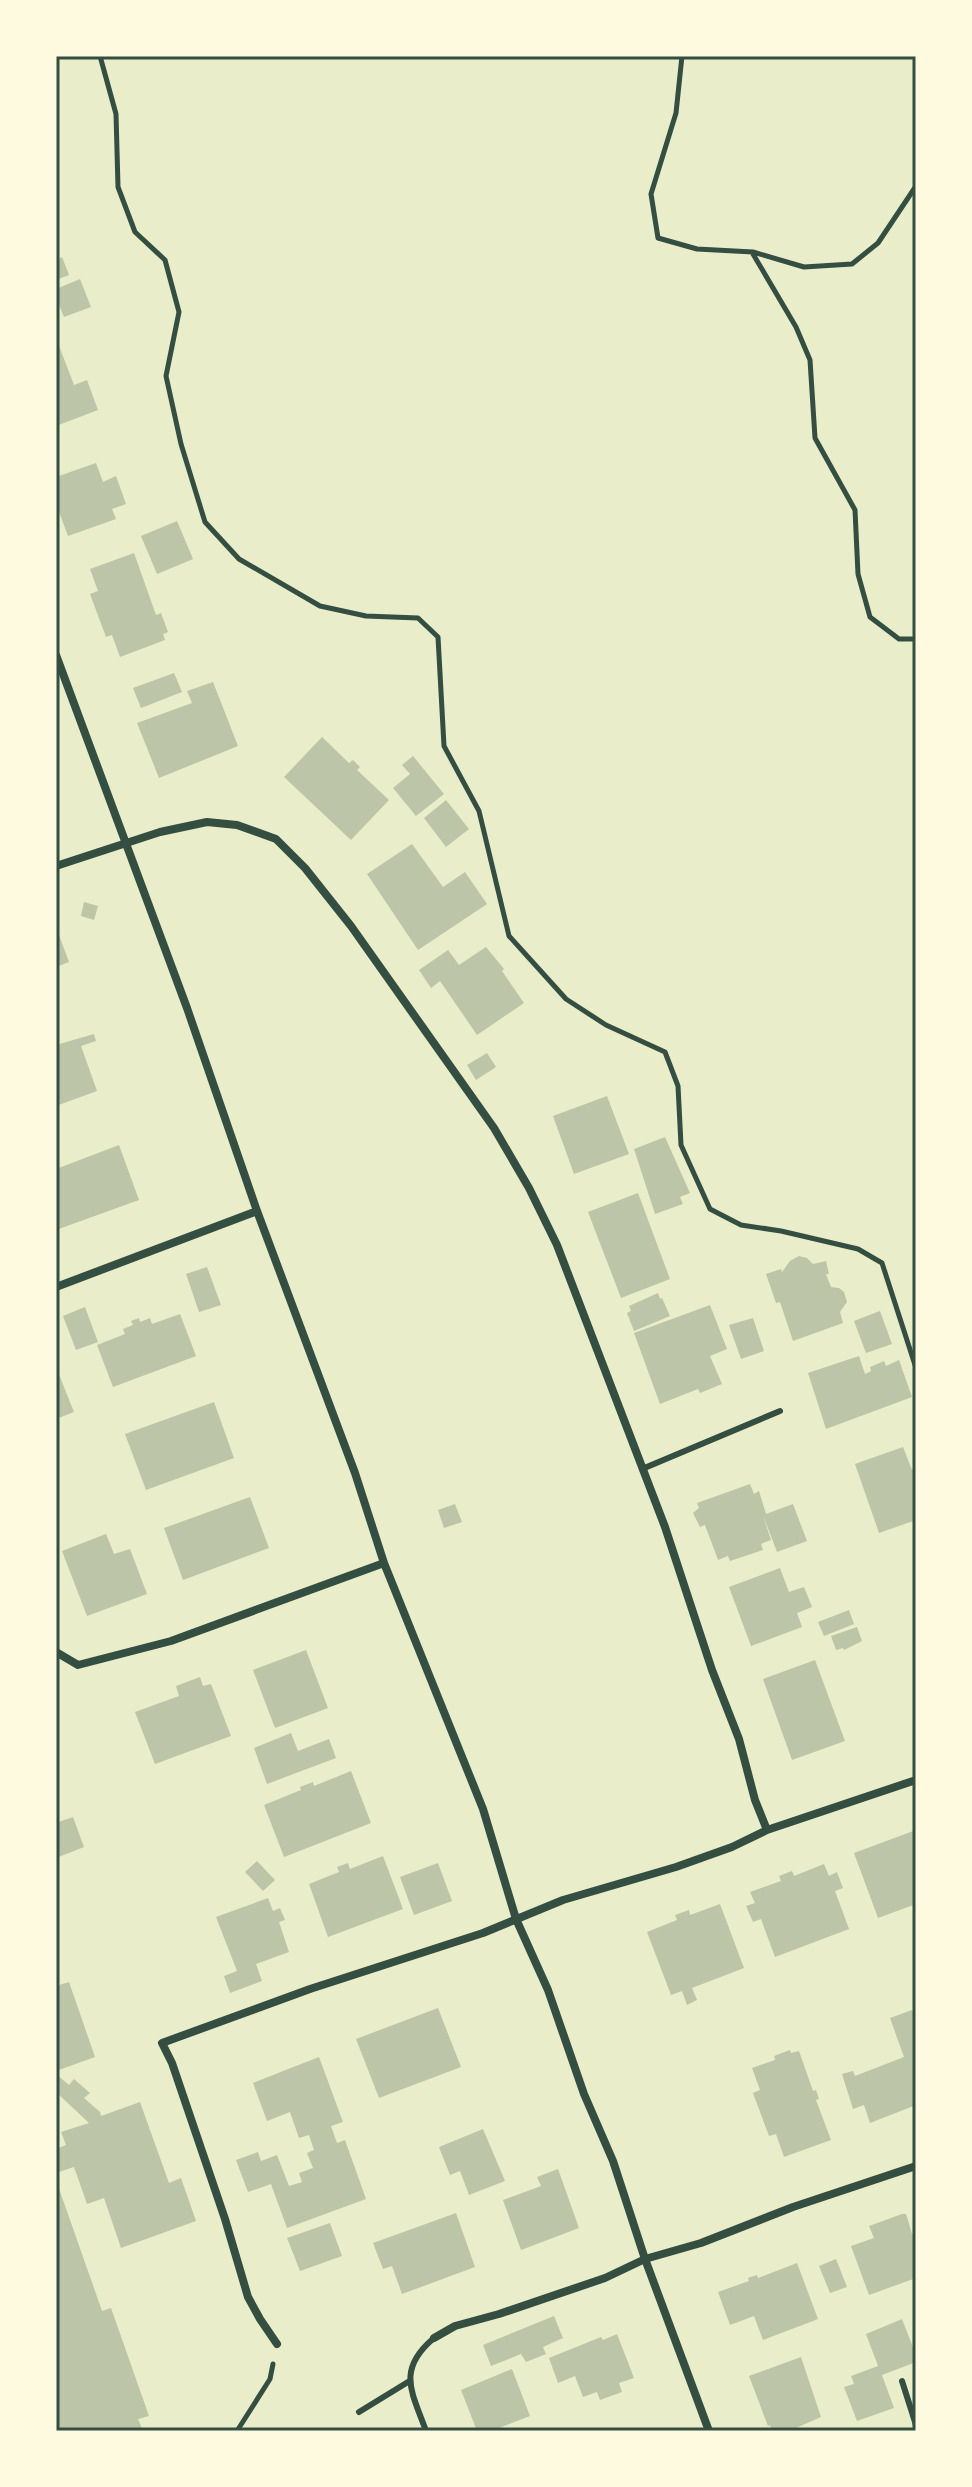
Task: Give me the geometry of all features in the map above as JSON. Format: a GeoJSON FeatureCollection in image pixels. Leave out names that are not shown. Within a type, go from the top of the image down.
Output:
{"type":"FeatureCollection","features":[{"type":"Feature","properties":{"kind":"street"},"geometry":{"type":"LineString","coordinates":[[56,655],[187,1008],[257,1211],[350,1458],[384,1563],[483,1809],[516,1919],[548,1990],[584,2094],[613,2161],[645,2259],[709,2431]]}},
{"type":"Feature","properties":{"kind":"street"},"geometry":{"type":"LineString","coordinates":[[56,866],[160,832],[207,822],[237,825],[276,839],[305,868],[351,926],[494,1128],[557,1245],[665,1527],[712,1670],[739,1739],[755,1800],[767,1830]]}},
{"type":"Feature","properties":{"kind":"street"},"geometry":{"type":"LineString","coordinates":[[56,1287],[257,1211]]}},
{"type":"Feature","properties":{"kind":"street"},"geometry":{"type":"LineString","coordinates":[[58,1656],[78,1665],[108,1659],[171,1641],[384,1563]]}},
{"type":"Feature","properties":{"kind":"street"},"geometry":{"type":"LineString","coordinates":[[277,2344],[248,2297],[225,2219],[172,2063],[162,2043],[310,1989],[453,1943],[563,1900],[676,1867],[732,1847],[767,1830],[916,1780]]}},
{"type":"Feature","properties":{"kind":"street"},"geometry":{"type":"LineString","coordinates":[[434,2338],[455,2326],[605,2278],[645,2259],[701,2243],[793,2207],[916,2166]]}},
{"type":"Feature","properties":{"kind":"lane"},"geometry":{"type":"LineString","coordinates":[[642,1469],[780,1411]]}},
{"type":"Feature","properties":{"kind":"lane"},"geometry":{"type":"LineString","coordinates":[[426,2431],[408,2382],[416,2356],[434,2338]]}},
{"type":"Feature","properties":{"kind":"lane"},"geometry":{"type":"LineString","coordinates":[[902,2381],[916,2425]]}},
{"type":"Feature","properties":{"kind":"lane"},"geometry":{"type":"LineString","coordinates":[[359,2412],[408,2382]]}},
{"type":"Feature","properties":{"kind":"path"},"geometry":{"type":"LineString","coordinates":[[100,56],[116,114],[118,187],[135,232],[165,260],[179,312],[166,376],[181,444],[205,522],[239,559],[320,606],[366,616],[418,618],[438,637],[444,746],[479,811],[509,936],[566,999],[606,1025],[665,1052],[678,1086],[681,1145],[710,1209],[741,1225],[858,1249],[882,1263],[916,1368]]}},
{"type":"Feature","properties":{"kind":"path"},"geometry":{"type":"LineString","coordinates":[[682,56],[676,113],[651,194],[658,238],[697,249],[753,252],[804,267],[852,264],[878,243],[916,186]]}},
{"type":"Feature","properties":{"kind":"path"},"geometry":{"type":"LineString","coordinates":[[753,252],[796,327],[810,360],[815,438],[855,510],[858,574],[870,617],[899,639],[916,639]]}},
{"type":"Feature","properties":{"kind":"path"},"geometry":{"type":"LineString","coordinates":[[237,2431],[270,2379],[277,2344]]}},
{"type":"Feature","properties":{"kind":"building"},"geometry":{"type":"Polygon","coordinates":[[[62,257],[69,275],[56,280],[56,260],[62,257]]]}},
{"type":"Feature","properties":{"kind":"building"},"geometry":{"type":"Polygon","coordinates":[[[80,279],[91,307],[64,317],[59,305],[56,307],[56,289],[80,279]]]}},
{"type":"Feature","properties":{"kind":"building"},"geometry":{"type":"Polygon","coordinates":[[[56,338],[74,385],[87,380],[98,410],[56,426],[56,338]]]}},
{"type":"Feature","properties":{"kind":"building"},"geometry":{"type":"Polygon","coordinates":[[[96,463],[103,482],[116,476],[126,504],[112,509],[116,519],[68,536],[56,504],[56,477],[96,463]]]}},
{"type":"Feature","properties":{"kind":"building"},"geometry":{"type":"Polygon","coordinates":[[[177,521],[193,559],[157,574],[141,536],[177,521]]]}},
{"type":"Feature","properties":{"kind":"building"},"geometry":{"type":"Polygon","coordinates":[[[134,553],[156,615],[161,613],[168,632],[163,634],[165,640],[120,657],[112,635],[106,637],[90,594],[98,591],[90,569],[134,553]]]}},
{"type":"Feature","properties":{"kind":"building"},"geometry":{"type":"Polygon","coordinates":[[[174,673],[182,692],[141,708],[133,688],[174,673]]]}},
{"type":"Feature","properties":{"kind":"building"},"geometry":{"type":"Polygon","coordinates":[[[213,682],[238,746],[159,778],[137,723],[192,703],[187,691],[213,682]]]}},
{"type":"Feature","properties":{"kind":"building"},"geometry":{"type":"Polygon","coordinates":[[[322,737],[349,763],[353,760],[360,767],[357,770],[389,800],[351,840],[284,777],[322,737]]]}},
{"type":"Feature","properties":{"kind":"building"},"geometry":{"type":"Polygon","coordinates":[[[413,756],[444,794],[416,816],[393,788],[410,774],[402,765],[413,756]]]}},
{"type":"Feature","properties":{"kind":"building"},"geometry":{"type":"Polygon","coordinates":[[[446,800],[469,829],[446,847],[424,818],[446,800]]]}},
{"type":"Feature","properties":{"kind":"building"},"geometry":{"type":"Polygon","coordinates":[[[412,844],[443,887],[465,872],[487,904],[418,950],[367,874],[412,844]]]}},
{"type":"Feature","properties":{"kind":"building"},"geometry":{"type":"Polygon","coordinates":[[[84,902],[98,906],[94,920],[81,916],[84,902]]]}},
{"type":"Feature","properties":{"kind":"building"},"geometry":{"type":"Polygon","coordinates":[[[56,927],[69,962],[56,967],[56,927]]]}},
{"type":"Feature","properties":{"kind":"building"},"geometry":{"type":"Polygon","coordinates":[[[486,947],[504,969],[502,971],[524,1003],[477,1035],[440,981],[431,988],[419,970],[448,950],[459,965],[486,947]]]}},
{"type":"Feature","properties":{"kind":"building"},"geometry":{"type":"Polygon","coordinates":[[[94,1034],[96,1041],[81,1046],[97,1091],[56,1106],[56,1045],[94,1034]]]}},
{"type":"Feature","properties":{"kind":"building"},"geometry":{"type":"Polygon","coordinates":[[[487,1053],[496,1067],[476,1080],[467,1065],[487,1053]]]}},
{"type":"Feature","properties":{"kind":"building"},"geometry":{"type":"Polygon","coordinates":[[[607,1096],[629,1154],[574,1174],[553,1116],[607,1096]]]}},
{"type":"Feature","properties":{"kind":"building"},"geometry":{"type":"Polygon","coordinates":[[[665,1137],[690,1193],[680,1197],[683,1204],[655,1214],[634,1149],[665,1137]]]}},
{"type":"Feature","properties":{"kind":"building"},"geometry":{"type":"Polygon","coordinates":[[[119,1145],[139,1200],[56,1230],[56,1169],[119,1145]]]}},
{"type":"Feature","properties":{"kind":"building"},"geometry":{"type":"Polygon","coordinates":[[[638,1193],[670,1279],[621,1298],[588,1212],[638,1193]]]}},
{"type":"Feature","properties":{"kind":"building"},"geometry":{"type":"Polygon","coordinates":[[[799,1256],[813,1264],[826,1261],[829,1274],[826,1274],[831,1287],[844,1292],[847,1302],[840,1312],[843,1323],[793,1341],[780,1302],[776,1303],[766,1274],[781,1269],[782,1272],[790,1261],[799,1256]]]}},
{"type":"Feature","properties":{"kind":"building"},"geometry":{"type":"Polygon","coordinates":[[[207,1267],[221,1305],[199,1312],[186,1274],[207,1267]]]}},
{"type":"Feature","properties":{"kind":"building"},"geometry":{"type":"Polygon","coordinates":[[[658,1293],[670,1316],[634,1331],[627,1313],[631,1311],[629,1306],[658,1293]]]}},
{"type":"Feature","properties":{"kind":"building"},"geometry":{"type":"Polygon","coordinates":[[[710,1305],[727,1349],[710,1356],[722,1384],[700,1393],[698,1389],[660,1404],[634,1333],[710,1305]]]}},
{"type":"Feature","properties":{"kind":"building"},"geometry":{"type":"Polygon","coordinates":[[[85,1307],[98,1342],[76,1350],[63,1316],[85,1307]]]}},
{"type":"Feature","properties":{"kind":"building"},"geometry":{"type":"Polygon","coordinates":[[[880,1311],[892,1344],[866,1353],[854,1321],[880,1311]]]}},
{"type":"Feature","properties":{"kind":"building"},"geometry":{"type":"Polygon","coordinates":[[[180,1314],[196,1356],[113,1387],[97,1345],[125,1334],[123,1329],[139,1318],[140,1322],[150,1318],[152,1324],[180,1314]]]}},
{"type":"Feature","properties":{"kind":"building"},"geometry":{"type":"Polygon","coordinates":[[[753,1318],[764,1351],[741,1359],[729,1325],[753,1318]]]}},
{"type":"Feature","properties":{"kind":"building"},"geometry":{"type":"Polygon","coordinates":[[[859,1356],[865,1374],[871,1371],[870,1367],[884,1361],[886,1366],[899,1360],[912,1397],[826,1429],[808,1373],[859,1356]]]}},
{"type":"Feature","properties":{"kind":"building"},"geometry":{"type":"Polygon","coordinates":[[[56,1367],[74,1412],[56,1419],[56,1367]]]}},
{"type":"Feature","properties":{"kind":"building"},"geometry":{"type":"Polygon","coordinates":[[[214,1402],[234,1458],[146,1490],[125,1434],[214,1402]]]}},
{"type":"Feature","properties":{"kind":"building"},"geometry":{"type":"Polygon","coordinates":[[[903,1447],[912,1470],[916,1468],[916,1520],[879,1533],[855,1464],[903,1447]]]}},
{"type":"Feature","properties":{"kind":"building"},"geometry":{"type":"Polygon","coordinates":[[[750,1484],[754,1494],[759,1491],[766,1514],[793,1504],[807,1541],[777,1552],[763,1515],[771,1540],[761,1544],[763,1550],[730,1561],[728,1556],[718,1560],[705,1525],[700,1527],[693,1513],[699,1508],[697,1503],[750,1484]]]}},
{"type":"Feature","properties":{"kind":"building"},"geometry":{"type":"Polygon","coordinates":[[[250,1497],[269,1548],[183,1580],[164,1528],[250,1497]]]}},
{"type":"Feature","properties":{"kind":"building"},"geometry":{"type":"Polygon","coordinates":[[[455,1504],[462,1522],[444,1528],[438,1510],[455,1504]]]}},
{"type":"Feature","properties":{"kind":"building"},"geometry":{"type":"Polygon","coordinates":[[[106,1534],[114,1554],[130,1549],[147,1594],[87,1616],[62,1551],[106,1534]]]}},
{"type":"Feature","properties":{"kind":"building"},"geometry":{"type":"Polygon","coordinates":[[[780,1568],[789,1592],[804,1587],[812,1607],[797,1613],[802,1627],[751,1646],[729,1587],[780,1568]]]}},
{"type":"Feature","properties":{"kind":"building"},"geometry":{"type":"Polygon","coordinates":[[[849,1610],[854,1624],[824,1636],[818,1622],[849,1610]]]}},
{"type":"Feature","properties":{"kind":"building"},"geometry":{"type":"Polygon","coordinates":[[[857,1627],[862,1641],[844,1650],[836,1650],[831,1636],[857,1627]]]}},
{"type":"Feature","properties":{"kind":"building"},"geometry":{"type":"Polygon","coordinates":[[[306,1650],[328,1708],[275,1728],[253,1670],[306,1650]]]}},
{"type":"Feature","properties":{"kind":"building"},"geometry":{"type":"Polygon","coordinates":[[[815,1660],[845,1741],[792,1760],[763,1679],[815,1660]]]}},
{"type":"Feature","properties":{"kind":"building"},"geometry":{"type":"Polygon","coordinates":[[[200,1677],[203,1686],[211,1684],[231,1736],[155,1764],[135,1712],[179,1696],[176,1686],[200,1677]]]}},
{"type":"Feature","properties":{"kind":"building"},"geometry":{"type":"Polygon","coordinates":[[[291,1733],[298,1751],[329,1739],[336,1758],[267,1784],[254,1748],[291,1733]]]}},
{"type":"Feature","properties":{"kind":"building"},"geometry":{"type":"Polygon","coordinates":[[[351,1771],[371,1823],[284,1857],[264,1805],[301,1790],[300,1787],[313,1782],[314,1786],[351,1771]]]}},
{"type":"Feature","properties":{"kind":"building"},"geometry":{"type":"Polygon","coordinates":[[[73,1817],[84,1847],[56,1858],[56,1823],[73,1817]]]}},
{"type":"Feature","properties":{"kind":"building"},"geometry":{"type":"Polygon","coordinates":[[[916,1830],[916,1904],[878,1918],[854,1853],[916,1830]]]}},
{"type":"Feature","properties":{"kind":"building"},"geometry":{"type":"Polygon","coordinates":[[[383,1856],[403,1909],[328,1937],[309,1884],[339,1872],[337,1867],[348,1863],[350,1869],[383,1856]]]}},
{"type":"Feature","properties":{"kind":"building"},"geometry":{"type":"Polygon","coordinates":[[[257,1861],[275,1880],[263,1891],[245,1872],[257,1861]]]}},
{"type":"Feature","properties":{"kind":"building"},"geometry":{"type":"Polygon","coordinates":[[[438,1863],[452,1901],[414,1915],[400,1877],[438,1863]]]}},
{"type":"Feature","properties":{"kind":"building"},"geometry":{"type":"Polygon","coordinates":[[[824,1864],[829,1876],[837,1872],[843,1888],[835,1891],[849,1929],[775,1957],[761,1919],[753,1922],[746,1906],[755,1903],[750,1892],[781,1881],[779,1876],[792,1871],[794,1876],[824,1864]]]}},
{"type":"Feature","properties":{"kind":"building"},"geometry":{"type":"Polygon","coordinates":[[[268,1898],[273,1911],[280,1908],[285,1920],[279,1922],[289,1952],[256,1964],[262,1981],[230,1993],[224,1976],[237,1971],[216,1917],[268,1898]]]}},
{"type":"Feature","properties":{"kind":"building"},"geometry":{"type":"Polygon","coordinates":[[[720,1904],[744,1968],[692,1988],[697,2000],[687,2005],[682,1991],[671,1995],[647,1932],[677,1920],[675,1915],[689,1910],[690,1915],[720,1904]]]}},
{"type":"Feature","properties":{"kind":"building"},"geometry":{"type":"Polygon","coordinates":[[[69,1982],[95,2057],[56,2071],[56,1986],[69,1982]]]}},
{"type":"Feature","properties":{"kind":"building"},"geometry":{"type":"Polygon","coordinates":[[[438,2008],[461,2067],[379,2098],[356,2039],[438,2008]]]}},
{"type":"Feature","properties":{"kind":"building"},"geometry":{"type":"Polygon","coordinates":[[[912,2010],[916,2020],[916,2105],[870,2123],[864,2105],[853,2109],[842,2074],[853,2071],[855,2076],[904,2057],[890,2018],[912,2010]]]}},
{"type":"Feature","properties":{"kind":"building"},"geometry":{"type":"Polygon","coordinates":[[[790,2050],[791,2053],[799,2051],[813,2091],[816,2090],[819,2099],[816,2100],[831,2140],[784,2157],[776,2134],[769,2136],[753,2093],[760,2090],[752,2068],[775,2060],[774,2056],[790,2050]]]}},
{"type":"Feature","properties":{"kind":"building"},"geometry":{"type":"Polygon","coordinates":[[[319,2057],[343,2122],[331,2126],[337,2143],[345,2140],[366,2199],[287,2228],[271,2184],[248,2192],[236,2160],[258,2152],[261,2161],[277,2155],[289,2186],[302,2182],[299,2173],[313,2168],[307,2153],[314,2150],[309,2135],[299,2138],[290,2112],[267,2121],[253,2083],[319,2057]]]}},
{"type":"Feature","properties":{"kind":"building"},"geometry":{"type":"Polygon","coordinates":[[[56,2074],[69,2085],[74,2079],[90,2093],[84,2098],[101,2116],[140,2102],[169,2183],[181,2178],[196,2221],[121,2248],[104,2198],[87,2204],[74,2167],[56,2173],[56,2149],[66,2145],[61,2132],[89,2123],[56,2092],[56,2074]]]}},
{"type":"Feature","properties":{"kind":"building"},"geometry":{"type":"Polygon","coordinates":[[[483,2129],[505,2181],[469,2195],[460,2171],[450,2175],[439,2147],[483,2129]]]}},
{"type":"Feature","properties":{"kind":"building"},"geometry":{"type":"Polygon","coordinates":[[[558,2169],[579,2228],[521,2250],[503,2200],[541,2186],[537,2177],[558,2169]]]}},
{"type":"Feature","properties":{"kind":"building"},"geometry":{"type":"Polygon","coordinates":[[[56,2180],[102,2311],[111,2308],[149,2416],[138,2419],[143,2431],[56,2431],[56,2180]]]}},
{"type":"Feature","properties":{"kind":"building"},"geometry":{"type":"Polygon","coordinates":[[[456,2213],[475,2267],[402,2294],[392,2266],[383,2269],[373,2243],[456,2213]]]}},
{"type":"Feature","properties":{"kind":"building"},"geometry":{"type":"Polygon","coordinates":[[[906,2214],[912,2234],[916,2232],[916,2278],[869,2295],[851,2246],[874,2238],[869,2226],[906,2214]]]}},
{"type":"Feature","properties":{"kind":"building"},"geometry":{"type":"Polygon","coordinates":[[[330,2223],[342,2256],[300,2271],[287,2238],[330,2223]]]}},
{"type":"Feature","properties":{"kind":"building"},"geometry":{"type":"Polygon","coordinates":[[[836,2259],[847,2287],[830,2293],[819,2266],[836,2259]]]}},
{"type":"Feature","properties":{"kind":"building"},"geometry":{"type":"Polygon","coordinates":[[[797,2263],[818,2319],[763,2340],[754,2316],[730,2325],[718,2292],[749,2281],[748,2278],[757,2275],[758,2278],[797,2263]]]}},
{"type":"Feature","properties":{"kind":"building"},"geometry":{"type":"Polygon","coordinates":[[[554,2316],[563,2338],[543,2347],[546,2354],[526,2362],[521,2354],[491,2366],[483,2345],[554,2316]]]}},
{"type":"Feature","properties":{"kind":"building"},"geometry":{"type":"Polygon","coordinates":[[[902,2319],[916,2362],[882,2375],[894,2408],[857,2421],[844,2387],[854,2384],[851,2376],[878,2366],[866,2334],[902,2319]]]}},
{"type":"Feature","properties":{"kind":"building"},"geometry":{"type":"Polygon","coordinates":[[[617,2334],[634,2378],[619,2383],[622,2392],[600,2400],[597,2392],[583,2397],[575,2376],[558,2383],[549,2358],[601,2337],[603,2340],[617,2334]]]}},
{"type":"Feature","properties":{"kind":"building"},"geometry":{"type":"Polygon","coordinates":[[[801,2357],[821,2417],[789,2431],[772,2431],[749,2376],[801,2357]]]}},
{"type":"Feature","properties":{"kind":"building"},"geometry":{"type":"Polygon","coordinates":[[[512,2369],[530,2416],[491,2431],[477,2431],[461,2390],[512,2369]]]}}]}
